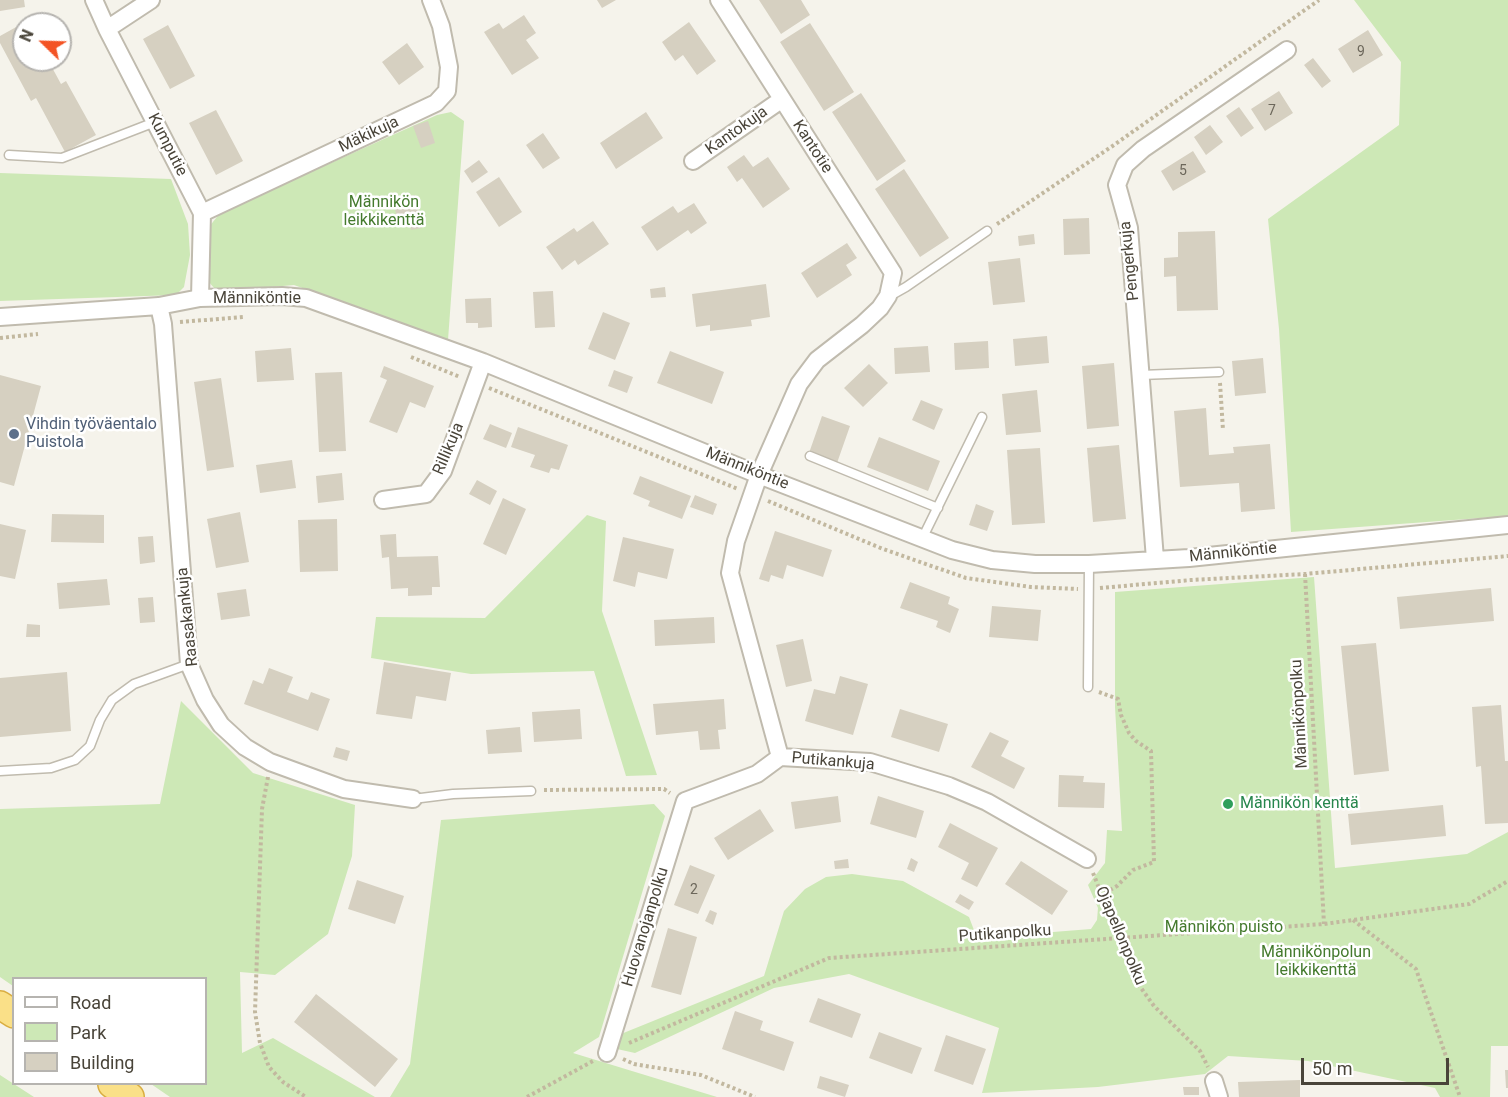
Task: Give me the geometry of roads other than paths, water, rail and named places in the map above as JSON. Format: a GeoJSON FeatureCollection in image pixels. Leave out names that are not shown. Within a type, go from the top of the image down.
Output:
{"type":"FeatureCollection","features":[{"type":"Feature","properties":{"kind":"highway"},"geometry":{"type":"LineString","coordinates":[[115,1085],[130,1097]]}},
{"type":"Feature","properties":{"kind":"street","name":"Kumputie"},"geometry":{"type":"LineString","coordinates":[[93,0],[106,30],[202,213],[200,298]]}},
{"type":"Feature","properties":{"kind":"street"},"geometry":{"type":"LineString","coordinates":[[106,30],[151,0]]}},
{"type":"Feature","properties":{"kind":"street","name":"Mäkikuja"},"geometry":{"type":"LineString","coordinates":[[202,213],[436,103],[447,91],[449,68],[441,26],[431,0]]}},
{"type":"Feature","properties":{"kind":"street","name":"Kantotie"},"geometry":{"type":"LineString","coordinates":[[719,0],[892,273],[888,296]]}},
{"type":"Feature","properties":{"kind":"street","name":"Pengerkuja"},"geometry":{"type":"LineString","coordinates":[[1155,559],[1129,228],[1117,185],[1125,165],[1143,148],[1287,50]]}},
{"type":"Feature","properties":{"kind":"street","name":"Kantokuja"},"geometry":{"type":"LineString","coordinates":[[693,161],[781,100]]}},
{"type":"Feature","properties":{"kind":"street","name":"Männiköntie"},"geometry":{"type":"LineString","coordinates":[[0,317],[159,306],[200,298],[282,296],[306,298],[483,362],[922,539],[952,550],[992,560],[1035,564],[1089,564],[1188,558],[1508,525]]}},
{"type":"Feature","properties":{"kind":"street"},"geometry":{"type":"LineString","coordinates":[[759,475],[799,384],[817,360],[862,325],[880,308],[888,296]]}},
{"type":"Feature","properties":{"kind":"street","name":"Raasakankuja"},"geometry":{"type":"LineString","coordinates":[[159,306],[163,324],[189,664],[205,700],[221,725],[245,747],[270,762],[344,789],[413,799]]}},
{"type":"Feature","properties":{"kind":"street","name":"Rillikuja"},"geometry":{"type":"LineString","coordinates":[[383,500],[426,494],[443,471],[483,362]]}},
{"type":"Feature","properties":{"kind":"street","name":"Putikankuja"},"geometry":{"type":"LineString","coordinates":[[759,475],[736,541],[730,573],[780,757],[870,762],[949,786],[987,802],[1087,859]]}},
{"type":"Feature","properties":{"kind":"street","name":"Huovanojanpolku"},"geometry":{"type":"LineString","coordinates":[[608,1053],[685,801],[757,774],[780,757]]}},
{"type":"Feature","properties":{"kind":"lane"},"geometry":{"type":"LineString","coordinates":[[9,156],[62,158],[155,122]]}},
{"type":"Feature","properties":{"kind":"lane"},"geometry":{"type":"LineString","coordinates":[[888,296],[906,287],[987,231]]}},
{"type":"Feature","properties":{"kind":"lane"},"geometry":{"type":"LineString","coordinates":[[1141,375],[1219,372]]}},
{"type":"Feature","properties":{"kind":"lane"},"geometry":{"type":"LineString","coordinates":[[922,539],[982,417]]}},
{"type":"Feature","properties":{"kind":"lane"},"geometry":{"type":"LineString","coordinates":[[810,456],[938,508]]}},
{"type":"Feature","properties":{"kind":"lane"},"geometry":{"type":"LineString","coordinates":[[1088,687],[1089,564]]}},
{"type":"Feature","properties":{"kind":"lane"},"geometry":{"type":"LineString","coordinates":[[0,771],[51,768],[75,760],[90,746],[100,720],[112,700],[134,684],[189,664]]}},
{"type":"Feature","properties":{"kind":"lane","name":"Raasakankuja"},"geometry":{"type":"LineString","coordinates":[[413,799],[453,794],[531,791]]}},
{"type":"Feature","properties":{"kind":"place","name":"Vihdin työväentalo Puistola"},"geometry":{"type":"Point","coordinates":[14,434]}},
{"type":"Feature","properties":{"kind":"place","name":"Männikön kenttä"},"geometry":{"type":"Point","coordinates":[1228,804]}},
{"type":"Feature","properties":{"kind":"park label","name":"Männikön leikkikenttä"},"geometry":{"type":"Point","coordinates":[384,212]}},
{"type":"Feature","properties":{"kind":"park label","name":"Männikön puisto"},"geometry":{"type":"Point","coordinates":[1224,928]}},
{"type":"Feature","properties":{"kind":"park label","name":"Männikönpolun leikkikenttä"},"geometry":{"type":"Point","coordinates":[1316,962]}}]}
